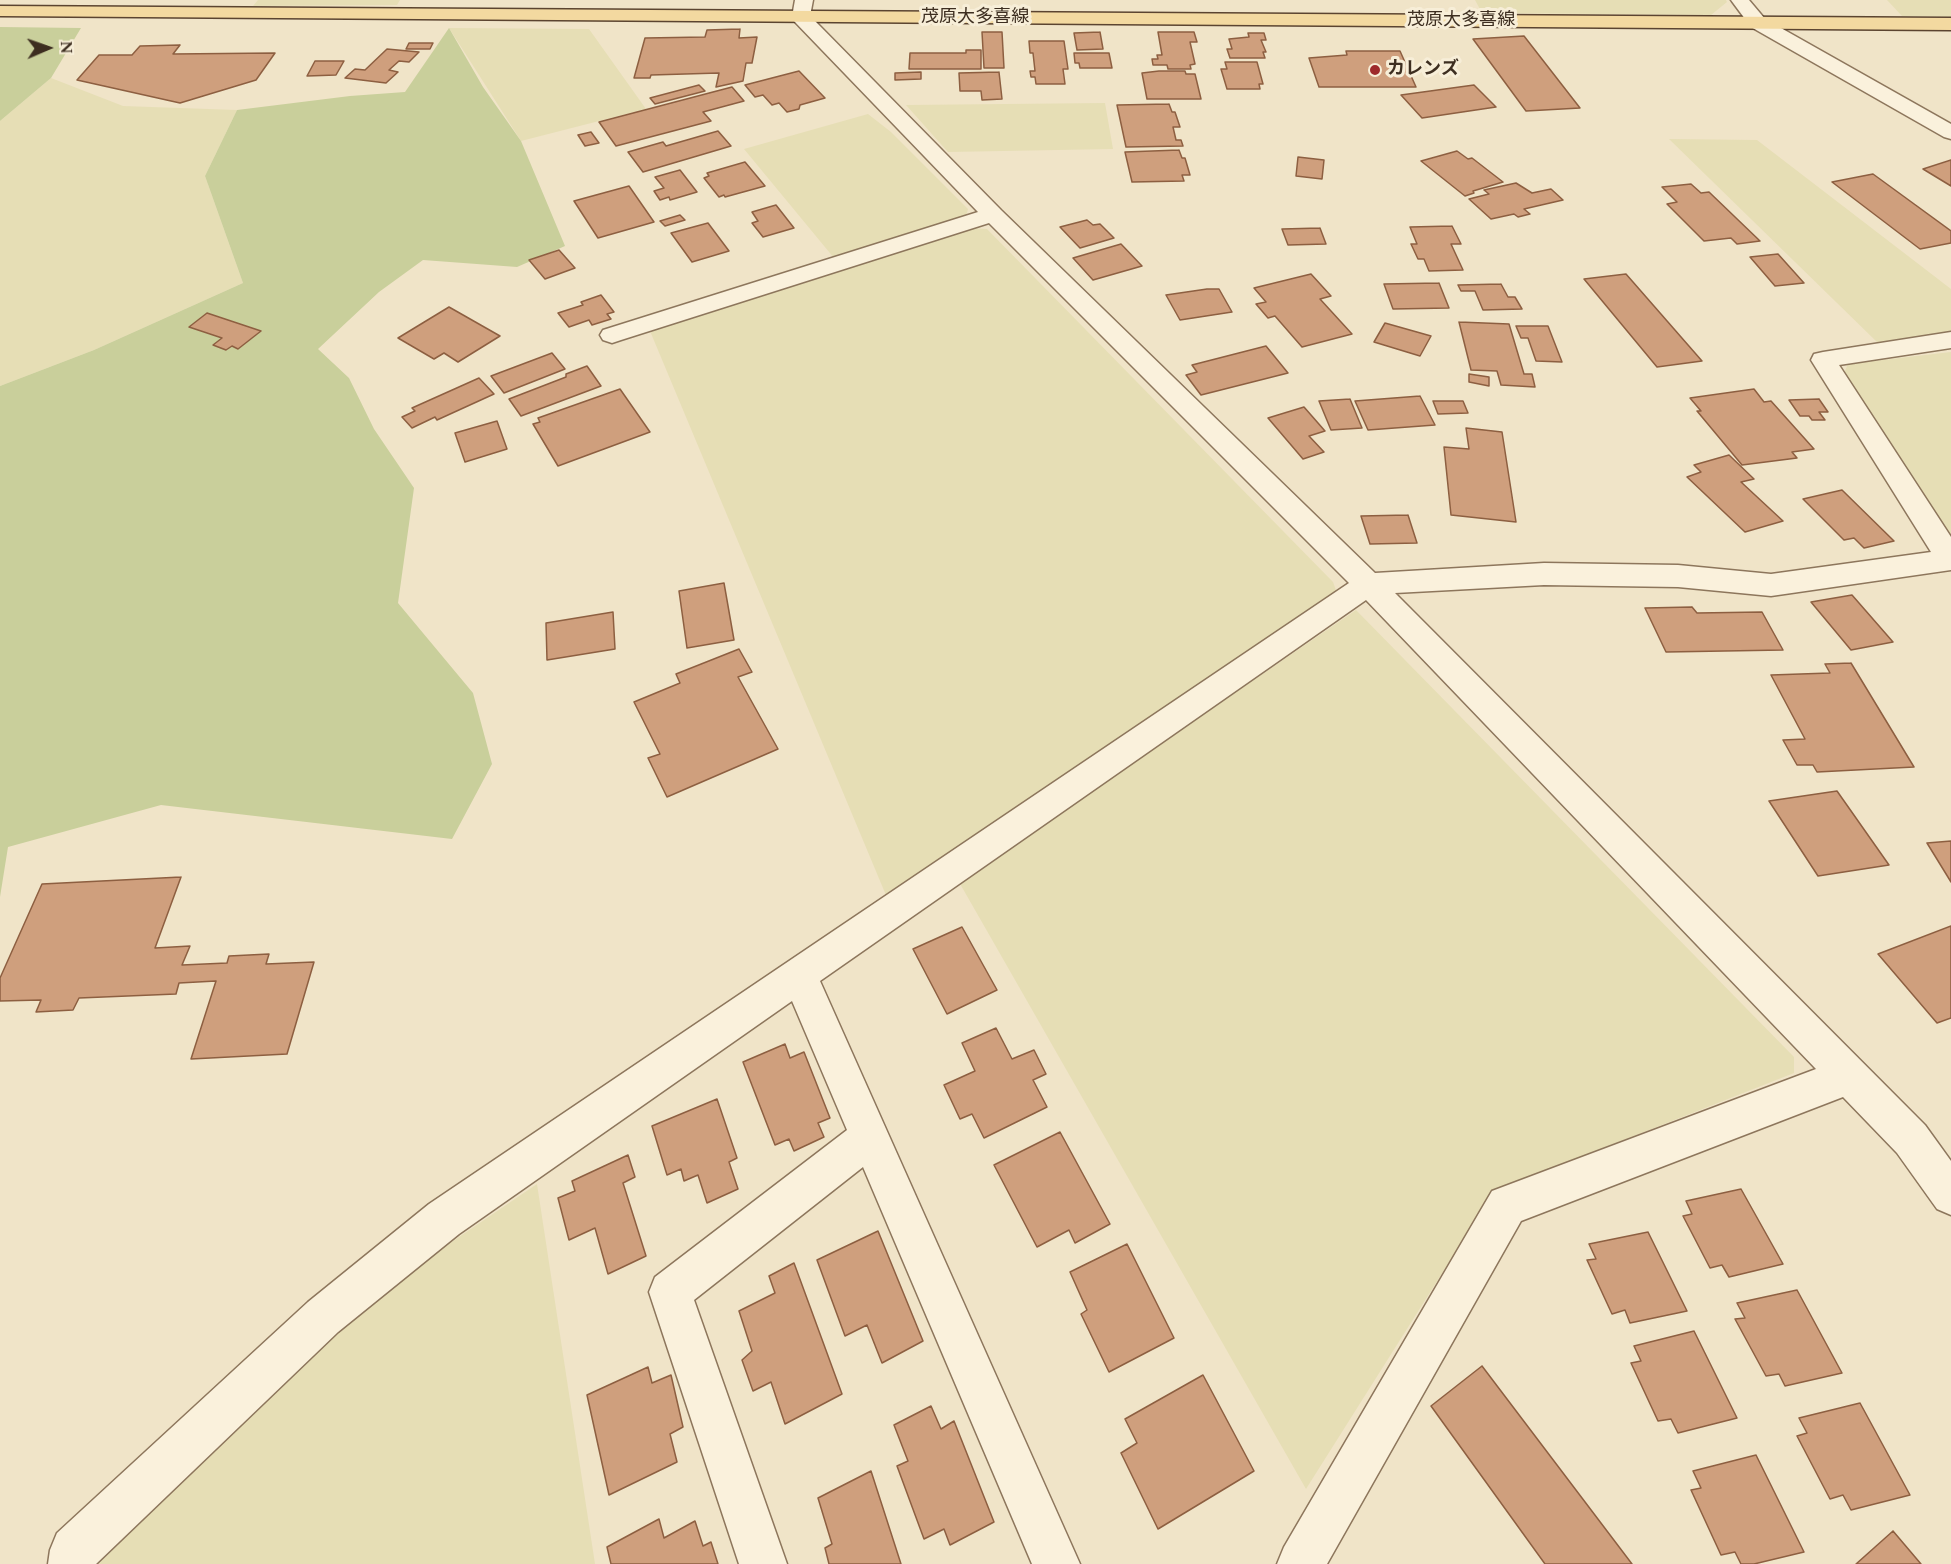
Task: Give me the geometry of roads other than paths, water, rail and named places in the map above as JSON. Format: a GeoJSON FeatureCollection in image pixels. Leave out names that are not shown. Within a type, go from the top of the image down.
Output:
{"type":"FeatureCollection","features":[{"type":"Feature","properties":{"kind":"main road","name":"茂原大多喜線"},"geometry":{"type":"LineString","coordinates":[[0,11],[802,8],[1951,24]]}},
{"type":"Feature","properties":{"kind":"street"},"geometry":{"type":"LineString","coordinates":[[1740,0],[1758,23],[1951,132]]}},
{"type":"Feature","properties":{"kind":"street"},"geometry":{"type":"LineString","coordinates":[[802,8],[993,215],[1368,584],[1911,1139],[1951,1195]]}},
{"type":"Feature","properties":{"kind":"street"},"geometry":{"type":"LineString","coordinates":[[612,334],[993,215]]}},
{"type":"Feature","properties":{"kind":"street"},"geometry":{"type":"LineString","coordinates":[[66,1559],[315,1325],[444,1219],[564,1135],[800,977],[1368,584],[1544,574],[1678,576],[1771,585],[1951,560],[1823,360],[1951,340]]}},
{"type":"Feature","properties":{"kind":"street"},"geometry":{"type":"LineString","coordinates":[[800,977],[868,1138],[1056,1564]]}},
{"type":"Feature","properties":{"kind":"street"},"geometry":{"type":"LineString","coordinates":[[1302,1564],[1507,1206],[1848,1076]]}},
{"type":"Feature","properties":{"kind":"street"},"geometry":{"type":"LineString","coordinates":[[763,1564],[670,1292],[868,1138]]}},
{"type":"Feature","properties":{"kind":"place","name":"カレンズ"},"geometry":{"type":"Point","coordinates":[1375,70]}}]}
